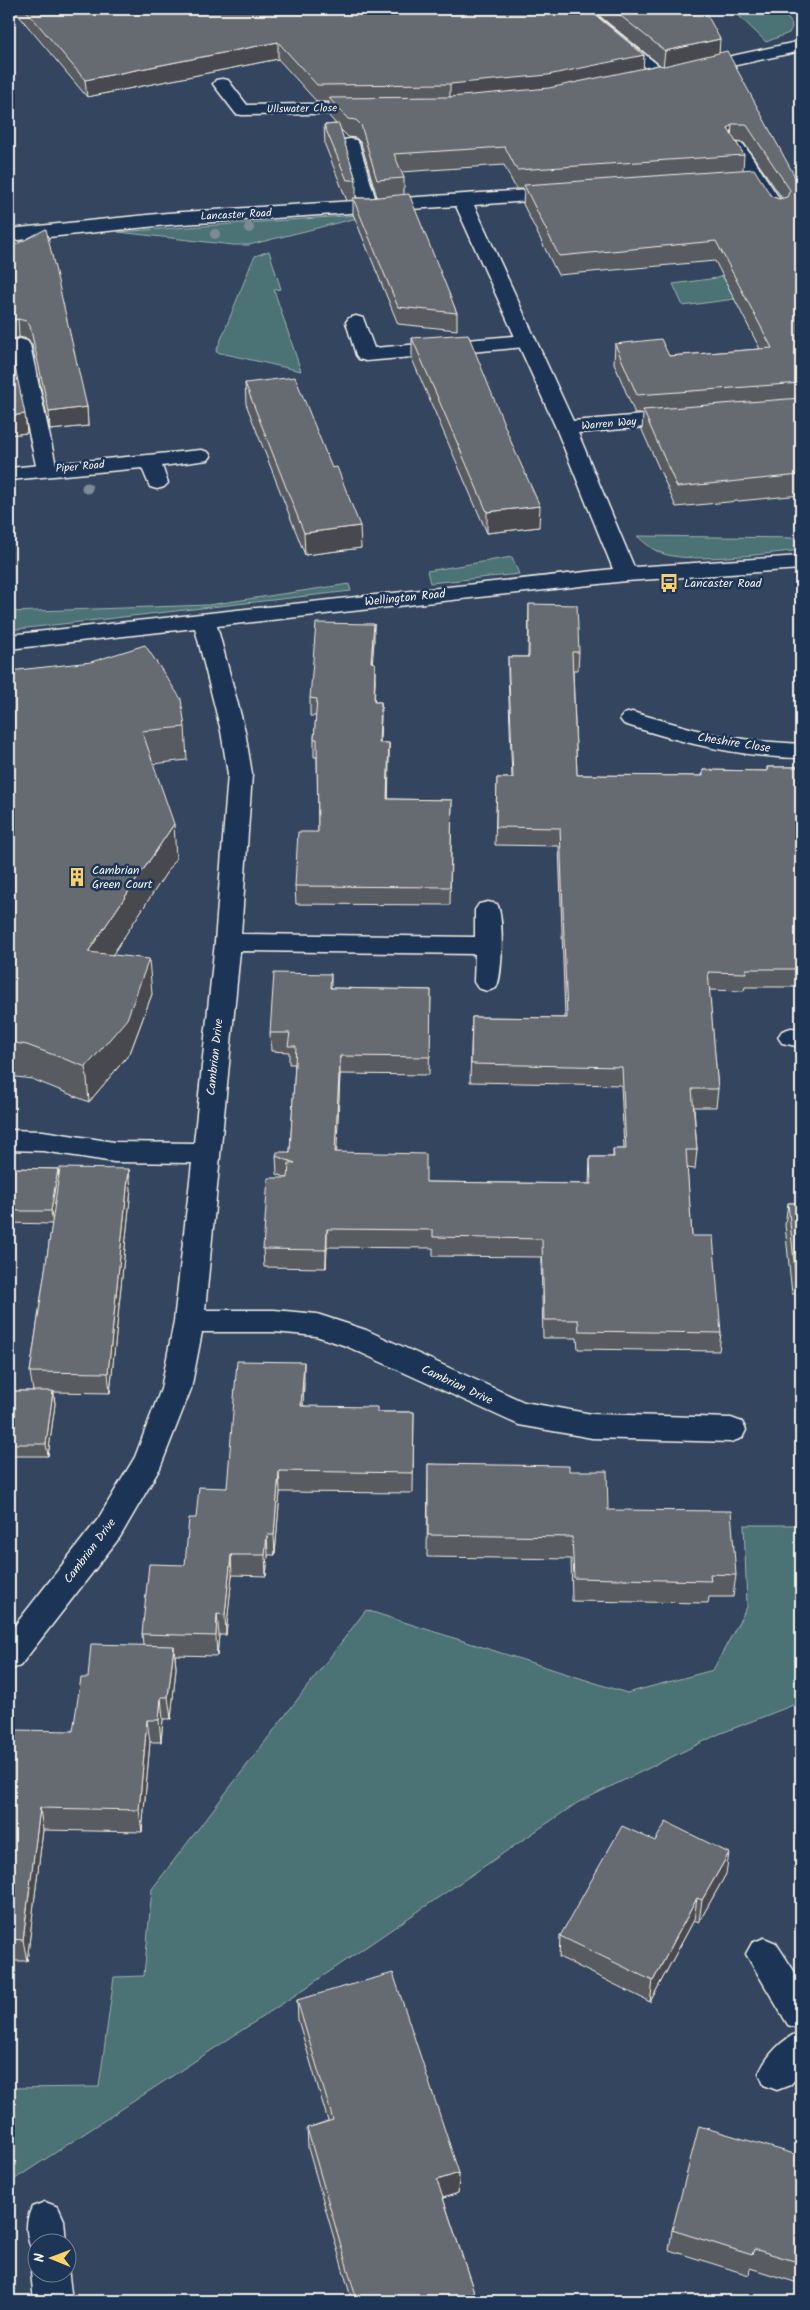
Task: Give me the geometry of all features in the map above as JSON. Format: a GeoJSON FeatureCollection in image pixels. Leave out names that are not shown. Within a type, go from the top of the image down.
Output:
{"type":"FeatureCollection","features":[{"type":"Feature","properties":{"kind":"street"},"geometry":{"type":"LineString","coordinates":[[578,9],[662,77]]}},
{"type":"Feature","properties":{"kind":"street"},"geometry":{"type":"LineString","coordinates":[[797,9],[801,11]]}},
{"type":"Feature","properties":{"kind":"street"},"geometry":{"type":"LineString","coordinates":[[638,81],[801,46]]}},
{"type":"Feature","properties":{"kind":"street","name":"Ullswater Close"},"geometry":{"type":"LineString","coordinates":[[222,84],[242,110],[380,108]]}},
{"type":"Feature","properties":{"kind":"street"},"geometry":{"type":"LineString","coordinates":[[350,144],[369,207]]}},
{"type":"Feature","properties":{"kind":"street"},"geometry":{"type":"LineString","coordinates":[[737,148],[749,180],[778,210]]}},
{"type":"Feature","properties":{"kind":"street","name":"Lancaster Road"},"geometry":{"type":"LineString","coordinates":[[9,235],[129,222],[579,193]]}},
{"type":"Feature","properties":{"kind":"street"},"geometry":{"type":"LineString","coordinates":[[463,201],[566,428],[626,574]]}},
{"type":"Feature","properties":{"kind":"street"},"geometry":{"type":"LineString","coordinates":[[356,322],[366,355],[526,341]]}},
{"type":"Feature","properties":{"kind":"street"},"geometry":{"type":"LineString","coordinates":[[20,345],[47,470]]}},
{"type":"Feature","properties":{"kind":"street","name":"Warren Way"},"geometry":{"type":"LineString","coordinates":[[566,428],[697,417]]}},
{"type":"Feature","properties":{"kind":"street","name":"Piper Road"},"geometry":{"type":"LineString","coordinates":[[9,474],[201,456]]}},
{"type":"Feature","properties":{"kind":"street"},"geometry":{"type":"LineString","coordinates":[[150,461],[157,483]]}},
{"type":"Feature","properties":{"kind":"street","name":"Wellington Road"},"geometry":{"type":"LineString","coordinates":[[9,642],[626,574],[801,563]]}},
{"type":"Feature","properties":{"kind":"street","name":"Cambrian Drive"},"geometry":{"type":"LineString","coordinates":[[9,1658],[109,1528],[149,1460],[176,1390],[188,1321],[228,942],[240,774],[233,731],[204,620]]}},
{"type":"Feature","properties":{"kind":"street","name":"Cheshire Close"},"geometry":{"type":"LineString","coordinates":[[632,719],[668,731],[711,741],[754,748],[801,751]]}},
{"type":"Feature","properties":{"kind":"street"},"geometry":{"type":"LineString","coordinates":[[653,750],[668,731]]}},
{"type":"Feature","properties":{"kind":"street"},"geometry":{"type":"LineString","coordinates":[[487,982],[488,910]]}},
{"type":"Feature","properties":{"kind":"street"},"geometry":{"type":"LineString","coordinates":[[228,942],[488,946]]}},
{"type":"Feature","properties":{"kind":"street"},"geometry":{"type":"LineString","coordinates":[[9,1140],[43,1141],[114,1152],[205,1153]]}},
{"type":"Feature","properties":{"kind":"street","name":"Cambrian Drive"},"geometry":{"type":"LineString","coordinates":[[188,1321],[274,1321],[317,1325],[356,1338],[519,1413],[592,1426],[731,1430]]}},
{"type":"Feature","properties":{"kind":"street"},"geometry":{"type":"LineString","coordinates":[[764,1954],[801,2013]]}},
{"type":"Feature","properties":{"kind":"street"},"geometry":{"type":"LineString","coordinates":[[777,2073],[801,2048]]}},
{"type":"Feature","properties":{"kind":"street"},"geometry":{"type":"LineString","coordinates":[[51,2282],[54,2301]]}},
{"type":"Feature","properties":{"kind":"green space"},"geometry":{"type":"Polygon","coordinates":[[[732,9],[776,9],[791,22],[792,27],[789,33],[766,42],[732,9]]]}},
{"type":"Feature","properties":{"kind":"green space"},"geometry":{"type":"Polygon","coordinates":[[[373,214],[249,245],[233,245],[118,232],[373,214]]]}},
{"type":"Feature","properties":{"kind":"green space"},"geometry":{"type":"Polygon","coordinates":[[[792,247],[764,295],[683,306],[673,284],[717,278],[792,247]]]}},
{"type":"Feature","properties":{"kind":"green space"},"geometry":{"type":"Polygon","coordinates":[[[269,251],[281,289],[274,290],[301,371],[216,352],[255,256],[269,251]]]}},
{"type":"Feature","properties":{"kind":"green space"},"geometry":{"type":"Polygon","coordinates":[[[637,536],[801,538],[801,550],[728,557],[687,558],[659,552],[637,536]]]}},
{"type":"Feature","properties":{"kind":"green space"},"geometry":{"type":"Polygon","coordinates":[[[512,557],[519,574],[430,583],[427,571],[512,557]]]}},
{"type":"Feature","properties":{"kind":"green space"},"geometry":{"type":"Polygon","coordinates":[[[349,584],[351,591],[9,630],[9,612],[208,605],[349,584]]]}},
{"type":"Feature","properties":{"kind":"green space"},"geometry":{"type":"Polygon","coordinates":[[[744,1525],[801,1525],[801,1702],[719,1734],[577,1803],[288,2000],[9,2183],[9,2088],[99,2087],[114,1977],[144,1976],[152,1889],[366,1610],[627,1693],[713,1670],[747,1607],[744,1525]]]}},
{"type":"Feature","properties":{"kind":"building"},"geometry":{"type":"Polygon","coordinates":[[[25,9],[588,9],[644,55],[548,75],[450,84],[317,85],[278,42],[85,80],[25,9]]]}},
{"type":"Feature","properties":{"kind":"building"},"geometry":{"type":"Polygon","coordinates":[[[612,9],[704,9],[720,39],[665,51],[612,9]]]}},
{"type":"Feature","properties":{"kind":"building"},"geometry":{"type":"Polygon","coordinates":[[[727,51],[801,188],[801,383],[637,395],[615,344],[661,339],[669,356],[772,348],[716,241],[559,256],[524,185],[754,169],[771,196],[779,199],[787,197],[790,190],[746,124],[732,124],[728,129],[744,155],[517,170],[505,147],[394,154],[404,178],[377,180],[361,125],[356,120],[348,119],[329,98],[450,97],[549,88],[659,65],[664,66],[727,51]]]}},
{"type":"Feature","properties":{"kind":"building"},"geometry":{"type":"Polygon","coordinates":[[[339,124],[356,180],[347,180],[324,125],[339,124]]]}},
{"type":"Feature","properties":{"kind":"building"},"geometry":{"type":"Polygon","coordinates":[[[409,194],[457,313],[398,307],[353,198],[409,194]]]}},
{"type":"Feature","properties":{"kind":"building"},"geometry":{"type":"Polygon","coordinates":[[[46,229],[87,407],[49,412],[30,326],[26,321],[18,319],[9,323],[9,248],[46,229]]]}},
{"type":"Feature","properties":{"kind":"building"},"geometry":{"type":"Polygon","coordinates":[[[468,334],[514,449],[540,506],[487,512],[412,338],[468,334]]]}},
{"type":"Feature","properties":{"kind":"building"},"geometry":{"type":"Polygon","coordinates":[[[9,339],[25,414],[9,416],[9,339]]]}},
{"type":"Feature","properties":{"kind":"building"},"geometry":{"type":"Polygon","coordinates":[[[295,377],[332,468],[337,467],[360,526],[304,533],[245,383],[295,377]]]}},
{"type":"Feature","properties":{"kind":"building"},"geometry":{"type":"Polygon","coordinates":[[[801,398],[801,475],[677,487],[643,410],[801,398]]]}},
{"type":"Feature","properties":{"kind":"building"},"geometry":{"type":"Polygon","coordinates":[[[529,604],[577,605],[579,652],[572,652],[577,775],[703,776],[703,770],[768,771],[767,767],[801,767],[801,969],[746,969],[746,973],[708,972],[718,1089],[692,1089],[697,1150],[686,1150],[692,1236],[713,1236],[721,1333],[579,1331],[578,1320],[544,1320],[542,1239],[433,1237],[433,1230],[327,1229],[326,1250],[263,1249],[268,1178],[288,1178],[289,1163],[295,1163],[276,1156],[277,1152],[290,1152],[296,1046],[288,1046],[290,1033],[270,1033],[274,973],[331,974],[330,988],[431,990],[430,1057],[340,1056],[335,1152],[426,1154],[426,1182],[591,1184],[590,1157],[614,1157],[613,1149],[626,1149],[622,1067],[471,1064],[472,1017],[567,1018],[560,828],[496,827],[497,778],[513,778],[508,657],[529,657],[529,604]]]}},
{"type":"Feature","properties":{"kind":"building"},"geometry":{"type":"Polygon","coordinates":[[[316,623],[374,624],[371,662],[375,663],[374,702],[381,702],[379,743],[389,743],[387,799],[452,800],[450,887],[295,886],[298,832],[318,832],[317,739],[314,739],[317,699],[310,698],[316,623]]]}},
{"type":"Feature","properties":{"kind":"building"},"geometry":{"type":"Polygon","coordinates":[[[145,645],[181,699],[185,727],[142,731],[174,824],[88,952],[149,959],[127,1019],[86,1067],[27,1045],[9,1042],[9,671],[91,662],[145,645]]]}},
{"type":"Feature","properties":{"kind":"building"},"geometry":{"type":"Polygon","coordinates":[[[9,1168],[58,1169],[51,1211],[9,1211],[9,1168]]]}},
{"type":"Feature","properties":{"kind":"building"},"geometry":{"type":"Polygon","coordinates":[[[60,1168],[129,1169],[108,1373],[30,1372],[60,1168]]]}},
{"type":"Feature","properties":{"kind":"building"},"geometry":{"type":"Polygon","coordinates":[[[788,1203],[801,1203],[801,1271],[795,1271],[788,1203]]]}},
{"type":"Feature","properties":{"kind":"building"},"geometry":{"type":"Polygon","coordinates":[[[237,1361],[304,1362],[301,1406],[377,1407],[377,1412],[414,1412],[413,1473],[279,1471],[274,1535],[267,1535],[265,1555],[231,1555],[225,1615],[217,1614],[216,1636],[142,1634],[149,1564],[185,1565],[189,1518],[196,1518],[199,1487],[227,1488],[237,1361]]]}},
{"type":"Feature","properties":{"kind":"building"},"geometry":{"type":"Polygon","coordinates":[[[9,1391],[53,1391],[46,1444],[9,1444],[9,1391]]]}},
{"type":"Feature","properties":{"kind":"building"},"geometry":{"type":"Polygon","coordinates":[[[428,1464],[569,1466],[569,1471],[607,1471],[608,1510],[731,1511],[736,1575],[710,1574],[711,1581],[574,1578],[572,1537],[428,1535],[428,1464]]]}},
{"type":"Feature","properties":{"kind":"building"},"geometry":{"type":"Polygon","coordinates":[[[91,1644],[174,1646],[168,1697],[161,1697],[159,1720],[147,1720],[139,1810],[40,1808],[23,1940],[9,1939],[9,1765],[13,1730],[73,1731],[81,1678],[88,1678],[91,1644]]]}},
{"type":"Feature","properties":{"kind":"building"},"geometry":{"type":"Polygon","coordinates":[[[666,1822],[729,1853],[702,1900],[697,1898],[653,1981],[560,1936],[622,1826],[655,1841],[666,1822]]]}},
{"type":"Feature","properties":{"kind":"building"},"geometry":{"type":"Polygon","coordinates":[[[393,1973],[459,2173],[437,2180],[477,2301],[357,2301],[307,2128],[333,2120],[297,2000],[393,1973]]]}},
{"type":"Feature","properties":{"kind":"building"},"geometry":{"type":"Polygon","coordinates":[[[699,2126],[801,2156],[801,2263],[754,2249],[752,2255],[672,2230],[699,2126]]]}},
{"type":"Feature","properties":{"kind":"place","name":"Lancaster Road"},"geometry":{"type":"Point","coordinates":[669,583]}},
{"type":"Feature","properties":{"kind":"place","name":"Cambrian Green Court"},"geometry":{"type":"Point","coordinates":[77,877]}}]}
